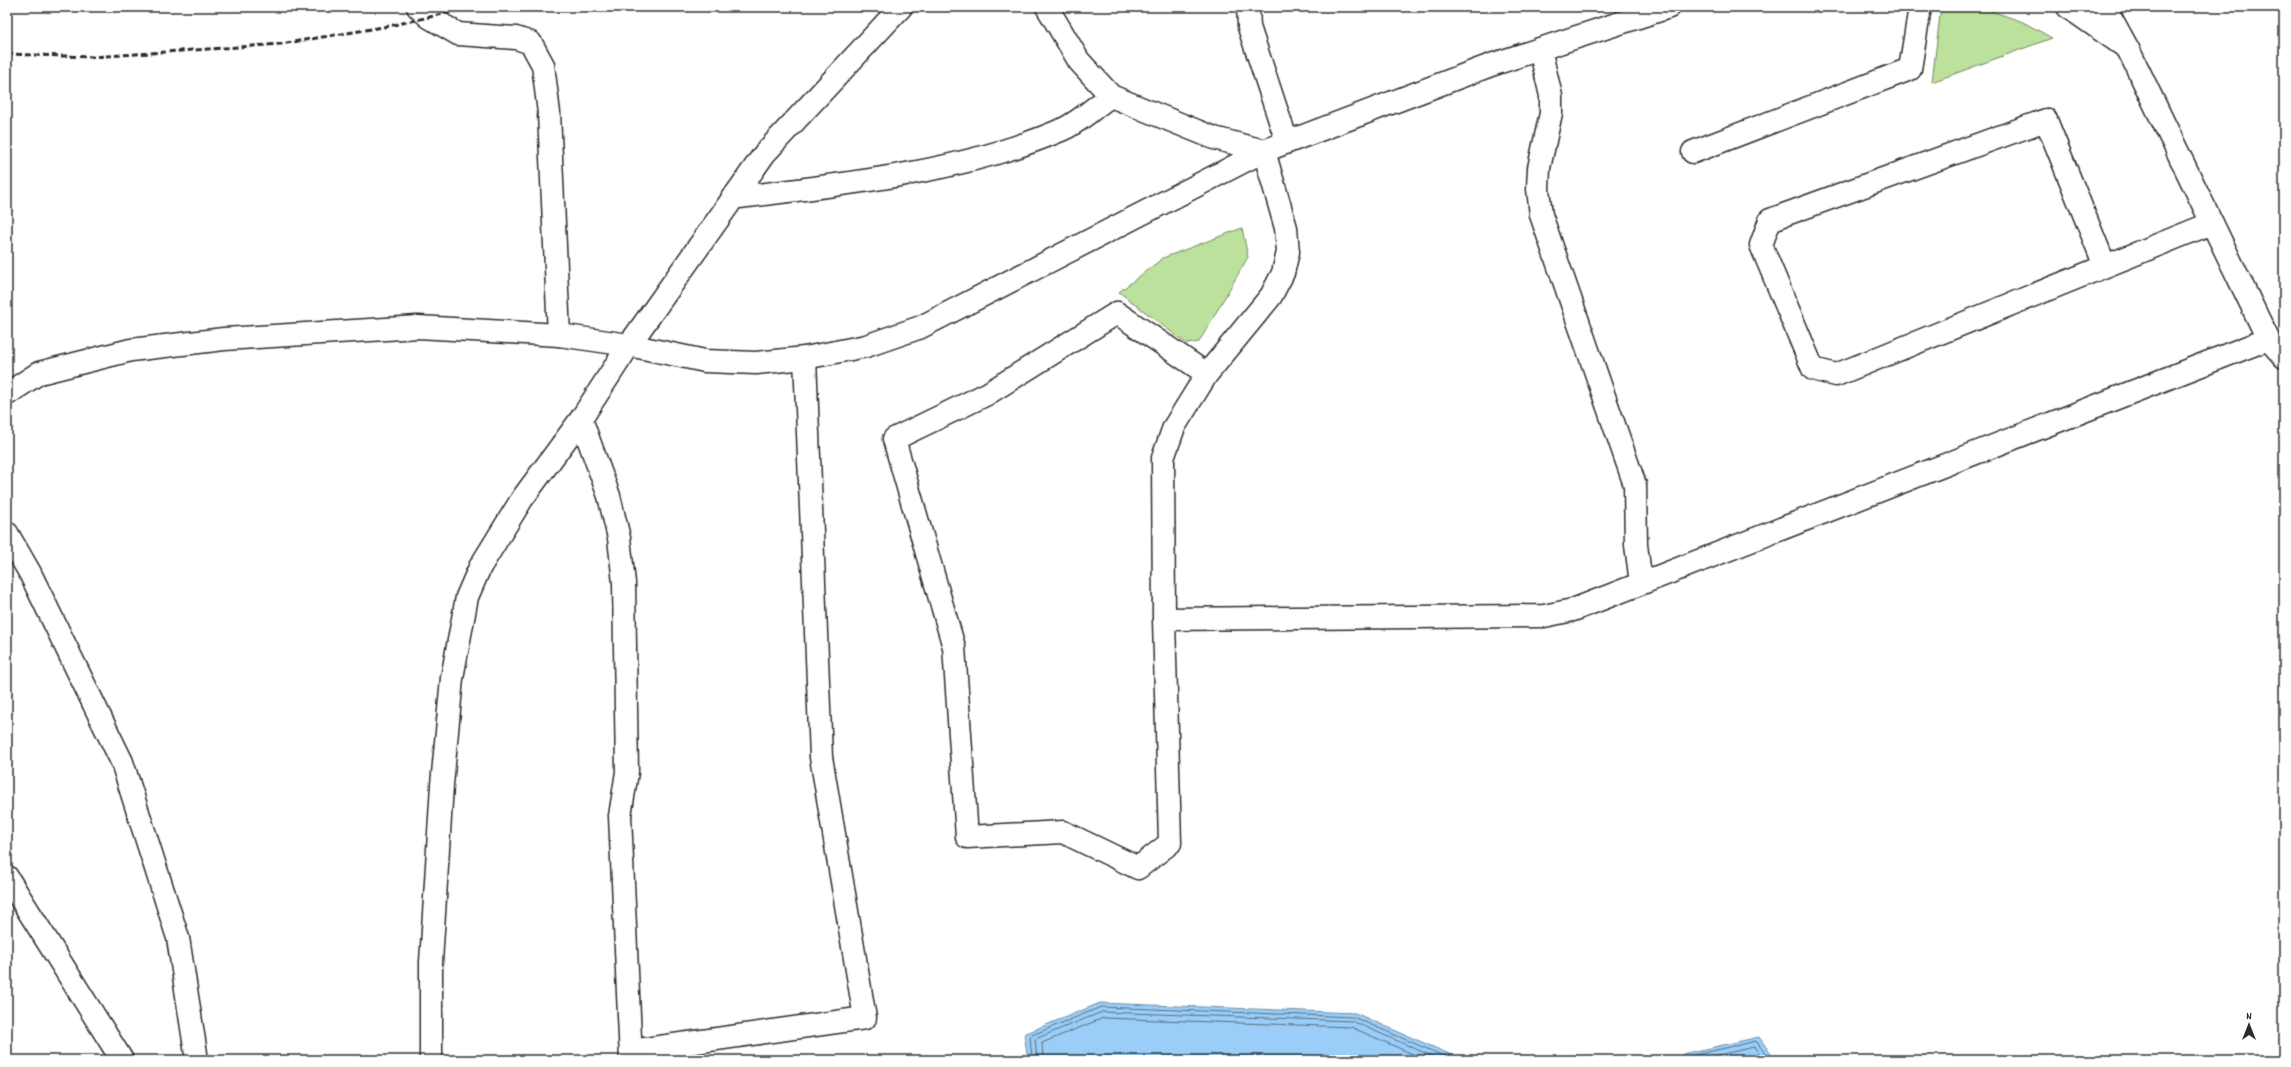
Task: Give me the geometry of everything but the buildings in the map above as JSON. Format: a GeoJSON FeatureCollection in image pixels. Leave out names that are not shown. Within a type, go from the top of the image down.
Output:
{"type":"FeatureCollection","features":[{"type":"Feature","properties":{"kind":"street"},"geometry":{"type":"LineString","coordinates":[[418,7],[429,17],[458,34],[516,38],[531,43],[543,65],[549,113],[560,335]]}},
{"type":"Feature","properties":{"kind":"street"},"geometry":{"type":"LineString","coordinates":[[430,1060],[431,962],[442,785],[452,678],[467,597],[480,567],[522,499],[581,419],[629,345],[765,153],[901,7]]}},
{"type":"Feature","properties":{"kind":"street"},"geometry":{"type":"LineString","coordinates":[[1047,7],[1079,61],[1111,96],[1214,138],[1264,151]]}},
{"type":"Feature","properties":{"kind":"street"},"geometry":{"type":"LineString","coordinates":[[1248,7],[1249,27],[1287,142]]}},
{"type":"Feature","properties":{"kind":"street"},"geometry":{"type":"LineString","coordinates":[[7,394],[39,373],[131,350],[224,339],[418,327],[560,335],[629,345],[706,361],[756,363],[805,358],[866,346],[921,327],[1264,151],[1491,65],[1669,7]]}},
{"type":"Feature","properties":{"kind":"street"},"geometry":{"type":"LineString","coordinates":[[1693,152],[1910,69],[1920,7]]}},
{"type":"Feature","properties":{"kind":"street"},"geometry":{"type":"LineString","coordinates":[[2068,7],[2128,49]]}},
{"type":"Feature","properties":{"kind":"street"},"geometry":{"type":"LineString","coordinates":[[2105,7],[2128,49],[2268,339],[2284,357]]}},
{"type":"Feature","properties":{"kind":"street"},"geometry":{"type":"LineString","coordinates":[[1540,49],[1551,96],[1551,113],[1539,168],[1538,189],[1541,214],[1634,484],[1636,545],[1641,583]]}},
{"type":"Feature","properties":{"kind":"street"},"geometry":{"type":"LineString","coordinates":[[732,198],[844,184],[974,160],[1063,130],[1111,96]]}},
{"type":"Feature","properties":{"kind":"street"},"geometry":{"type":"LineString","coordinates":[[2105,266],[2046,120],[1770,220],[1761,245],[1813,369],[1836,375],[2105,266],[2212,222]]}},
{"type":"Feature","properties":{"kind":"street"},"geometry":{"type":"LineString","coordinates":[[1207,374],[1117,314],[987,394],[894,439],[954,647],[967,838],[1063,832],[1138,868],[1170,843],[1164,619],[1163,458],[1174,427],[1207,374],[1271,296],[1283,273],[1288,252],[1286,228],[1264,151]]}},
{"type":"Feature","properties":{"kind":"street"},"geometry":{"type":"LineString","coordinates":[[1164,619],[1544,616],[1573,610],[2268,339]]}},
{"type":"Feature","properties":{"kind":"street"},"geometry":{"type":"LineString","coordinates":[[581,419],[611,503],[619,538],[624,584],[628,772],[620,816],[631,1056],[865,1018],[821,757],[805,358]]}},
{"type":"Feature","properties":{"kind":"street"},"geometry":{"type":"LineString","coordinates":[[7,533],[30,573],[122,762],[178,938],[196,1060]]}},
{"type":"Feature","properties":{"kind":"street"},"geometry":{"type":"LineString","coordinates":[[7,877],[122,1060]]}},
{"type":"Feature","properties":{"kind":"green space"},"geometry":{"type":"Polygon","coordinates":[[[1941,7],[1980,7],[2023,22],[2052,38],[1932,82],[1941,7]]]}},
{"type":"Feature","properties":{"kind":"green space"},"geometry":{"type":"Polygon","coordinates":[[[1242,228],[1248,257],[1199,342],[1187,344],[1119,292],[1163,258],[1242,228]]]}},
{"type":"Feature","properties":{"kind":"water"},"geometry":{"type":"Polygon","coordinates":[[[1100,1003],[1355,1013],[1463,1060],[1028,1060],[1024,1034],[1100,1003]]]}},
{"type":"Feature","properties":{"kind":"water"},"geometry":{"type":"Polygon","coordinates":[[[1759,1037],[1775,1060],[1679,1060],[1683,1054],[1759,1037]]]}},
{"type":"Feature","properties":{"kind":"railway"},"geometry":{"type":"LineString","coordinates":[[7,54],[93,57],[281,44],[389,26],[474,7]]}}]}
